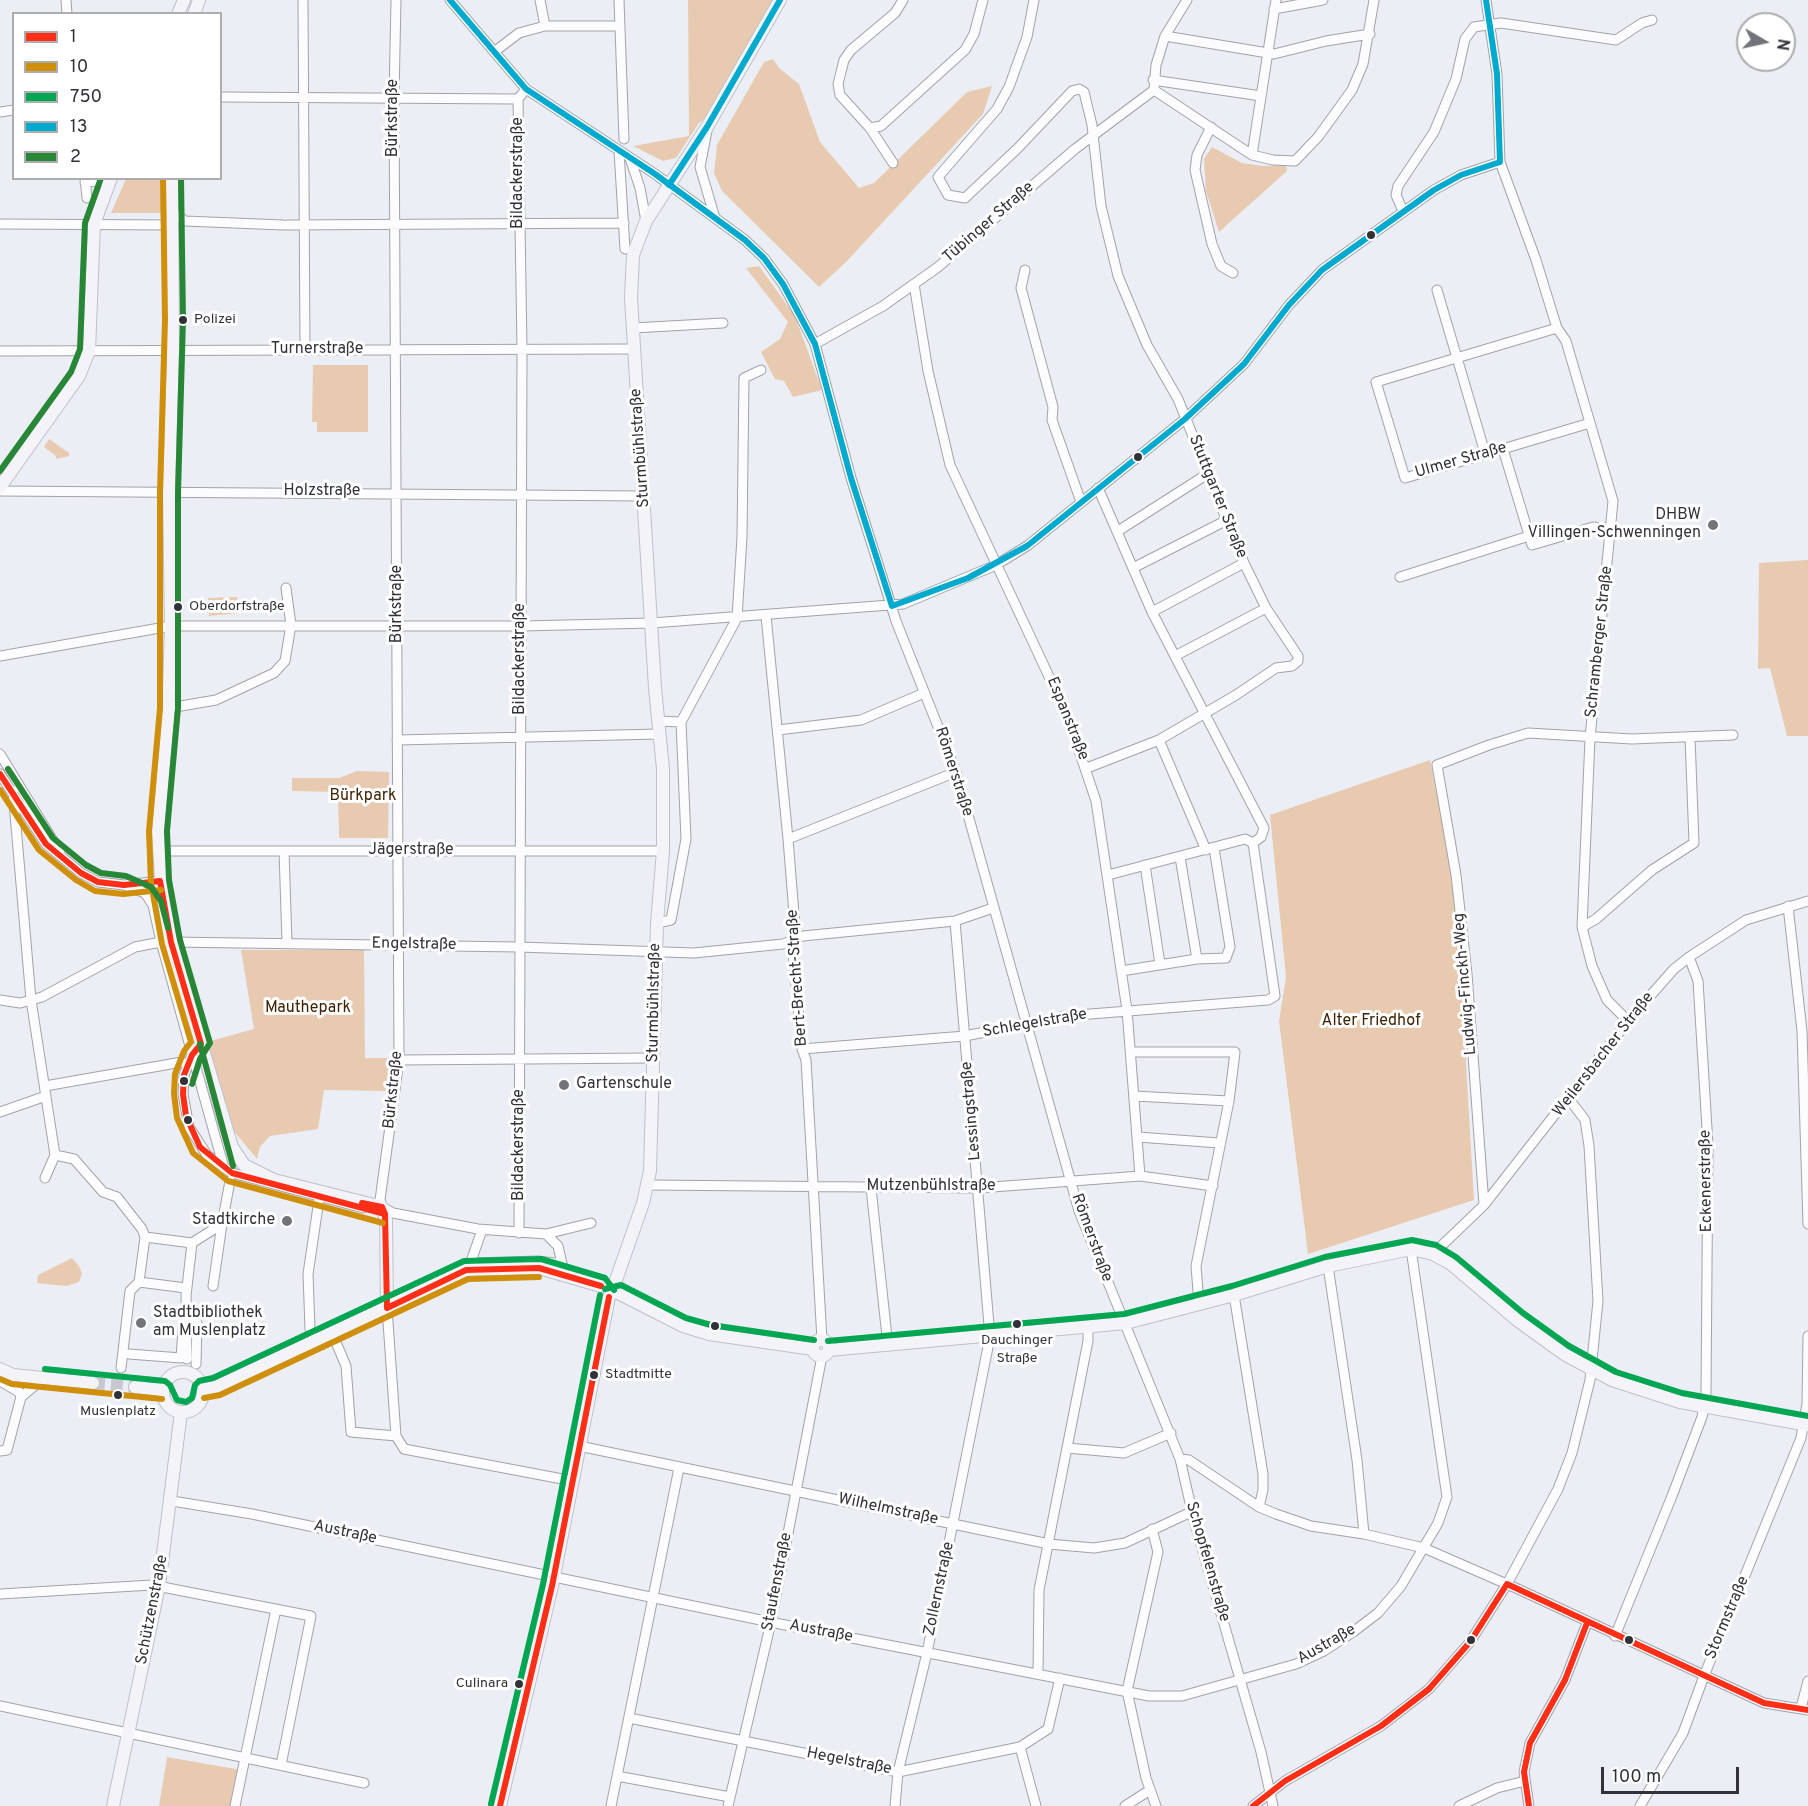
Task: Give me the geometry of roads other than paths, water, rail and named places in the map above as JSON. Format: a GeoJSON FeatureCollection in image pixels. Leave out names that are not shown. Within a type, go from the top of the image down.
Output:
{"type":"FeatureCollection","features":[{"type":"Feature","properties":{"kind":"main road","name":"Sturmbühlstraße"},"geometry":{"type":"LineString","coordinates":[[616,1280],[648,1185],[652,1148],[657,923],[663,851],[663,769],[634,349],[633,255],[646,222],[707,127],[780,0]]}},
{"type":"Feature","properties":{"kind":"main road"},"geometry":{"type":"LineString","coordinates":[[0,489],[80,376],[89,351],[94,224],[110,180]]}},
{"type":"Feature","properties":{"kind":"main road"},"geometry":{"type":"LineString","coordinates":[[172,180],[173,350],[169,492],[171,626],[169,708],[162,772],[159,851],[166,942],[201,1044],[226,1134],[244,1165],[274,1180],[320,1196],[384,1210],[387,1308]]}},
{"type":"Feature","properties":{"kind":"main road"},"geometry":{"type":"LineString","coordinates":[[203,1389],[216,1387],[316,1341],[469,1266],[561,1268],[601,1286],[603,1293],[614,1295],[683,1326],[710,1334],[821,1349],[888,1346],[1126,1323],[1234,1295],[1328,1266],[1411,1249],[1433,1254],[1451,1264],[1517,1320],[1592,1370],[1652,1395],[1704,1407],[1806,1425]]}},
{"type":"Feature","properties":{"kind":"main road"},"geometry":{"type":"LineString","coordinates":[[500,1806],[554,1576],[579,1446],[614,1295],[620,1288],[616,1280],[606,1280],[601,1286]]}},
{"type":"Feature","properties":{"kind":"main road"},"geometry":{"type":"LineString","coordinates":[[0,1369],[13,1375],[93,1383]]}},
{"type":"Feature","properties":{"kind":"main road"},"geometry":{"type":"LineString","coordinates":[[183,1371],[196,1376],[203,1389],[200,1403],[195,1408],[182,1412],[170,1407],[163,1390],[169,1377],[183,1371]]}},
{"type":"Feature","properties":{"kind":"main road"},"geometry":{"type":"LineString","coordinates":[[135,1388],[163,1390]]}},
{"type":"Feature","properties":{"kind":"main road","name":"Schützenstraße"},"geometry":{"type":"LineString","coordinates":[[113,1806],[159,1586],[182,1412]]}},
{"type":"Feature","properties":{"kind":"street"},"geometry":{"type":"LineString","coordinates":[[303,0],[305,350]]}},
{"type":"Feature","properties":{"kind":"street","name":"Bürkstraße"},"geometry":{"type":"LineString","coordinates":[[384,1210],[380,1200],[399,1060],[398,493],[394,98],[396,0]]}},
{"type":"Feature","properties":{"kind":"street","name":"Römerstraße"},"geometry":{"type":"LineString","coordinates":[[450,0],[526,88],[669,185],[715,218],[764,258],[806,324],[815,344],[850,478],[892,606],[956,772],[1026,1026],[1090,1243],[1126,1323]]}},
{"type":"Feature","properties":{"kind":"street"},"geometry":{"type":"LineString","coordinates":[[540,0],[545,26]]}},
{"type":"Feature","properties":{"kind":"street"},"geometry":{"type":"LineString","coordinates":[[619,0],[624,138]]}},
{"type":"Feature","properties":{"kind":"street"},"geometry":{"type":"LineString","coordinates":[[893,163],[873,128],[840,95],[838,84],[844,60],[851,50],[895,13],[903,0]]}},
{"type":"Feature","properties":{"kind":"street"},"geometry":{"type":"LineString","coordinates":[[873,128],[965,50],[975,34],[983,0]]}},
{"type":"Feature","properties":{"kind":"street","name":"Stuttgarter Straße"},"geometry":{"type":"LineString","coordinates":[[1034,0],[1027,37],[1009,87],[997,108],[938,177],[948,195],[965,198],[1025,141],[1063,99],[1072,91],[1079,89],[1084,92],[1089,108],[1101,206],[1118,276],[1147,345],[1178,399],[1244,563],[1266,609],[1295,650],[1298,661],[1292,666],[1276,668],[1236,695],[1203,712]]}},
{"type":"Feature","properties":{"kind":"street"},"geometry":{"type":"LineString","coordinates":[[1154,85],[1165,36],[1187,0]]}},
{"type":"Feature","properties":{"kind":"street"},"geometry":{"type":"LineString","coordinates":[[1252,155],[1275,5],[1323,0]]}},
{"type":"Feature","properties":{"kind":"street"},"geometry":{"type":"LineString","coordinates":[[1154,85],[1252,155],[1273,160],[1295,160],[1337,113],[1352,90],[1363,64],[1370,34],[1374,0]]}},
{"type":"Feature","properties":{"kind":"street","name":"Schramberger Straße"},"geometry":{"type":"LineString","coordinates":[[1486,0],[1497,74],[1500,162],[1536,260],[1557,327],[1566,341],[1613,501],[1590,738],[1582,927],[1592,966],[1607,1000],[1628,1021]]}},
{"type":"Feature","properties":{"kind":"street"},"geometry":{"type":"LineString","coordinates":[[1402,211],[1396,195],[1398,186],[1439,122],[1456,79],[1465,39],[1474,27],[1491,23],[1616,40],[1642,23],[1652,21]]}},
{"type":"Feature","properties":{"kind":"street"},"geometry":{"type":"LineString","coordinates":[[494,52],[519,33],[545,26],[620,26]]}},
{"type":"Feature","properties":{"kind":"street"},"geometry":{"type":"LineString","coordinates":[[1165,36],[1274,54],[1326,41],[1370,34]]}},
{"type":"Feature","properties":{"kind":"street"},"geometry":{"type":"LineString","coordinates":[[1154,85],[1262,96]]}},
{"type":"Feature","properties":{"kind":"street","name":"Tübinger Straße"},"geometry":{"type":"LineString","coordinates":[[815,344],[843,331],[938,267],[1154,85]]}},
{"type":"Feature","properties":{"kind":"street","name":"Bildackerstraße"},"geometry":{"type":"LineString","coordinates":[[519,1233],[522,349],[518,99],[526,88]]}},
{"type":"Feature","properties":{"kind":"street"},"geometry":{"type":"LineString","coordinates":[[222,97],[518,99]]}},
{"type":"Feature","properties":{"kind":"street"},"geometry":{"type":"LineString","coordinates":[[707,127],[700,167],[715,218]]}},
{"type":"Feature","properties":{"kind":"street"},"geometry":{"type":"LineString","coordinates":[[1211,127],[1197,156],[1195,170],[1197,187],[1204,218],[1221,266],[1233,273]]}},
{"type":"Feature","properties":{"kind":"street"},"geometry":{"type":"LineString","coordinates":[[619,151],[625,249]]}},
{"type":"Feature","properties":{"kind":"street"},"geometry":{"type":"LineString","coordinates":[[630,158],[640,188],[646,222]]}},
{"type":"Feature","properties":{"kind":"street"},"geometry":{"type":"LineString","coordinates":[[0,656],[171,626],[521,626],[652,623],[892,606],[996,565],[1027,546],[1185,419],[1244,364],[1289,305],[1322,270],[1402,211],[1461,175],[1500,162]]}},
{"type":"Feature","properties":{"kind":"street"},"geometry":{"type":"LineString","coordinates":[[87,198],[85,180],[110,180]]}},
{"type":"Feature","properties":{"kind":"street"},"geometry":{"type":"LineString","coordinates":[[172,211],[185,221],[285,225],[624,223]]}},
{"type":"Feature","properties":{"kind":"street"},"geometry":{"type":"LineString","coordinates":[[0,224],[172,225]]}},
{"type":"Feature","properties":{"kind":"street"},"geometry":{"type":"LineString","coordinates":[[1025,270],[1021,288],[1053,407],[1052,420],[1081,502]]}},
{"type":"Feature","properties":{"kind":"street","name":"Espanstraße"},"geometry":{"type":"LineString","coordinates":[[914,284],[928,371],[950,465],[1067,715],[1087,768],[1096,801],[1127,1010],[1140,1176]]}},
{"type":"Feature","properties":{"kind":"street"},"geometry":{"type":"LineString","coordinates":[[1437,290],[1485,453]]}},
{"type":"Feature","properties":{"kind":"street"},"geometry":{"type":"LineString","coordinates":[[633,328],[723,323]]}},
{"type":"Feature","properties":{"kind":"street","name":"Ulmer Straße"},"geometry":{"type":"LineString","coordinates":[[1557,327],[1376,382],[1405,478],[1590,423]]}},
{"type":"Feature","properties":{"kind":"street","name":"Turnerstraße"},"geometry":{"type":"LineString","coordinates":[[0,351],[634,349]]}},
{"type":"Feature","properties":{"kind":"street"},"geometry":{"type":"LineString","coordinates":[[658,721],[681,722],[737,618],[742,537],[744,378],[761,370]]}},
{"type":"Feature","properties":{"kind":"street"},"geometry":{"type":"LineString","coordinates":[[1503,449],[1532,544],[1593,527],[1611,529]]}},
{"type":"Feature","properties":{"kind":"street"},"geometry":{"type":"LineString","coordinates":[[0,471],[4,472],[18,465]]}},
{"type":"Feature","properties":{"kind":"street"},"geometry":{"type":"LineString","coordinates":[[1118,531],[1209,473]]}},
{"type":"Feature","properties":{"kind":"street"},"geometry":{"type":"LineString","coordinates":[[1098,488],[1152,612],[1264,828],[1261,837],[1253,843],[1245,839],[1108,875]]}},
{"type":"Feature","properties":{"kind":"street","name":"Holzstraße"},"geometry":{"type":"LineString","coordinates":[[0,489],[644,496]]}},
{"type":"Feature","properties":{"kind":"street"},"geometry":{"type":"LineString","coordinates":[[1132,568],[1227,520]]}},
{"type":"Feature","properties":{"kind":"street"},"geometry":{"type":"LineString","coordinates":[[1400,577],[1529,536]]}},
{"type":"Feature","properties":{"kind":"street"},"geometry":{"type":"LineString","coordinates":[[1152,612],[1244,563]]}},
{"type":"Feature","properties":{"kind":"street"},"geometry":{"type":"LineString","coordinates":[[169,708],[216,700],[274,673],[285,661],[291,625],[286,588]]}},
{"type":"Feature","properties":{"kind":"street"},"geometry":{"type":"LineString","coordinates":[[1175,656],[1266,609]]}},
{"type":"Feature","properties":{"kind":"street","name":"Bert-Brecht-Straße"},"geometry":{"type":"LineString","coordinates":[[766,616],[788,839],[795,939],[793,952],[802,1049],[806,1060],[815,1187],[814,1221],[821,1349]]}},
{"type":"Feature","properties":{"kind":"street"},"geometry":{"type":"LineString","coordinates":[[778,730],[861,720],[924,693]]}},
{"type":"Feature","properties":{"kind":"street"},"geometry":{"type":"LineString","coordinates":[[1087,768],[1159,740],[1203,712]]}},
{"type":"Feature","properties":{"kind":"street","name":"Sturmbühlstraße"},"geometry":{"type":"LineString","coordinates":[[657,923],[671,920],[686,839],[681,722]]}},
{"type":"Feature","properties":{"kind":"street","name":"Ludwig-Finckh-Weg"},"geometry":{"type":"LineString","coordinates":[[1484,1204],[1460,909],[1437,765],[1528,733],[1590,738]]}},
{"type":"Feature","properties":{"kind":"street"},"geometry":{"type":"LineString","coordinates":[[397,740],[660,734]]}},
{"type":"Feature","properties":{"kind":"street"},"geometry":{"type":"LineString","coordinates":[[1590,738],[1690,738],[1733,735]]}},
{"type":"Feature","properties":{"kind":"street"},"geometry":{"type":"LineString","coordinates":[[1582,927],[1596,919],[1652,870],[1694,843],[1690,738]]}},
{"type":"Feature","properties":{"kind":"street"},"geometry":{"type":"LineString","coordinates":[[1121,971],[1197,959],[1226,958],[1230,947],[1210,849],[1159,740]]}},
{"type":"Feature","properties":{"kind":"street"},"geometry":{"type":"LineString","coordinates":[[0,754],[61,854]]}},
{"type":"Feature","properties":{"kind":"street"},"geometry":{"type":"LineString","coordinates":[[788,839],[956,772]]}},
{"type":"Feature","properties":{"kind":"street"},"geometry":{"type":"LineString","coordinates":[[0,774],[42,839],[81,873],[98,882],[124,885],[160,881]]}},
{"type":"Feature","properties":{"kind":"street"},"geometry":{"type":"LineString","coordinates":[[12,791],[31,1000],[54,1155],[45,1178]]}},
{"type":"Feature","properties":{"kind":"street","name":"Schlegelstraße"},"geometry":{"type":"LineString","coordinates":[[802,1049],[965,1036],[1026,1026],[1065,1016],[1268,1000],[1275,996],[1253,843]]}},
{"type":"Feature","properties":{"kind":"street","name":"Jägerstraße"},"geometry":{"type":"LineString","coordinates":[[159,851],[663,851]]}},
{"type":"Feature","properties":{"kind":"street"},"geometry":{"type":"LineString","coordinates":[[284,851],[287,943]]}},
{"type":"Feature","properties":{"kind":"street"},"geometry":{"type":"LineString","coordinates":[[1180,857],[1197,959]]}},
{"type":"Feature","properties":{"kind":"street"},"geometry":{"type":"LineString","coordinates":[[1145,865],[1160,964]]}},
{"type":"Feature","properties":{"kind":"street"},"geometry":{"type":"LineString","coordinates":[[124,885],[148,896],[153,904],[166,942],[192,1055],[229,1174],[213,1286]]}},
{"type":"Feature","properties":{"kind":"street","name":"Weilersbacher Straße"},"geometry":{"type":"LineString","coordinates":[[1433,1254],[1484,1204],[1569,1099],[1628,1021],[1689,957],[1746,920],[1808,901]]}},
{"type":"Feature","properties":{"kind":"street"},"geometry":{"type":"LineString","coordinates":[[1788,906],[1802,1031],[1808,1139],[1808,1224]]}},
{"type":"Feature","properties":{"kind":"street","name":"Engelstraße"},"geometry":{"type":"LineString","coordinates":[[31,1000],[135,947],[166,942],[397,944],[656,950],[694,953],[783,944],[803,936],[955,921],[993,908]]}},
{"type":"Feature","properties":{"kind":"street","name":"Lessingstraße"},"geometry":{"type":"LineString","coordinates":[[955,921],[990,1337]]}},
{"type":"Feature","properties":{"kind":"street","name":"Eckenerstraße"},"geometry":{"type":"LineString","coordinates":[[1615,1636],[1672,1496],[1704,1407],[1708,1306],[1707,1145],[1698,981],[1689,957]]}},
{"type":"Feature","properties":{"kind":"street"},"geometry":{"type":"LineString","coordinates":[[0,1000],[20,1003],[31,1000]]}},
{"type":"Feature","properties":{"kind":"street"},"geometry":{"type":"LineString","coordinates":[[201,1044],[192,1055],[183,1081],[186,1116],[200,1147],[229,1174],[320,1196],[308,1274],[310,1329],[316,1341]]}},
{"type":"Feature","properties":{"kind":"street"},"geometry":{"type":"LineString","coordinates":[[1131,1052],[1235,1052],[1229,1101],[1196,1266],[1198,1304]]}},
{"type":"Feature","properties":{"kind":"street"},"geometry":{"type":"LineString","coordinates":[[399,1060],[653,1058]]}},
{"type":"Feature","properties":{"kind":"street"},"geometry":{"type":"LineString","coordinates":[[0,1112],[21,1105],[46,1091],[182,1062]]}},
{"type":"Feature","properties":{"kind":"street"},"geometry":{"type":"LineString","coordinates":[[1134,1096],[1229,1101]]}},
{"type":"Feature","properties":{"kind":"street"},"geometry":{"type":"LineString","coordinates":[[1253,1806],[1271,1790],[1381,1726],[1429,1689],[1470,1642],[1507,1584],[1558,1489],[1572,1453],[1592,1370],[1598,1301],[1589,1146],[1585,1120],[1569,1099]]}},
{"type":"Feature","properties":{"kind":"street"},"geometry":{"type":"LineString","coordinates":[[1138,1137],[1220,1143]]}},
{"type":"Feature","properties":{"kind":"street"},"geometry":{"type":"LineString","coordinates":[[54,1155],[74,1159],[103,1192],[117,1197],[142,1229],[145,1237],[139,1282],[130,1291],[121,1368]]}},
{"type":"Feature","properties":{"kind":"street"},"geometry":{"type":"LineString","coordinates":[[229,1174],[274,1180]]}},
{"type":"Feature","properties":{"kind":"street","name":"Mutzenbühlstraße"},"geometry":{"type":"LineString","coordinates":[[648,1185],[979,1188],[1140,1176],[1213,1186]]}},
{"type":"Feature","properties":{"kind":"street"},"geometry":{"type":"LineString","coordinates":[[871,1188],[888,1346]]}},
{"type":"Feature","properties":{"kind":"street"},"geometry":{"type":"LineString","coordinates":[[384,1210],[482,1230],[519,1233],[546,1234],[591,1223]]}},
{"type":"Feature","properties":{"kind":"street"},"geometry":{"type":"LineString","coordinates":[[145,1237],[192,1243],[222,1224]]}},
{"type":"Feature","properties":{"kind":"street"},"geometry":{"type":"LineString","coordinates":[[469,1266],[482,1230]]}},
{"type":"Feature","properties":{"kind":"street"},"geometry":{"type":"LineString","coordinates":[[546,1234],[558,1246],[561,1268]]}},
{"type":"Feature","properties":{"kind":"street"},"geometry":{"type":"LineString","coordinates":[[129,1354],[188,1360],[186,1292],[192,1243]]}},
{"type":"Feature","properties":{"kind":"street","name":"Austraße"},"geometry":{"type":"LineString","coordinates":[[172,1501],[252,1514],[771,1622],[1149,1696],[1182,1696],[1296,1664],[1353,1632],[1378,1612],[1401,1586],[1438,1523],[1447,1497],[1411,1249]]}},
{"type":"Feature","properties":{"kind":"street"},"geometry":{"type":"LineString","coordinates":[[1328,1266],[1357,1460],[1364,1534]]}},
{"type":"Feature","properties":{"kind":"street"},"geometry":{"type":"LineString","coordinates":[[139,1282],[186,1292]]}},
{"type":"Feature","properties":{"kind":"street"},"geometry":{"type":"LineString","coordinates":[[1234,1295],[1263,1474],[1263,1490],[1259,1507]]}},
{"type":"Feature","properties":{"kind":"street"},"geometry":{"type":"LineString","coordinates":[[387,1308],[396,1436],[404,1449],[573,1481]]}},
{"type":"Feature","properties":{"kind":"street","name":"Schopfelenstraße"},"geometry":{"type":"LineString","coordinates":[[1126,1323],[1180,1459],[1271,1790],[1273,1806]]}},
{"type":"Feature","properties":{"kind":"street"},"geometry":{"type":"LineString","coordinates":[[1038,1674],[1039,1590],[1088,1341],[1088,1327]]}},
{"type":"Feature","properties":{"kind":"street"},"geometry":{"type":"LineString","coordinates":[[332,1333],[346,1366],[351,1432],[396,1436]]}},
{"type":"Feature","properties":{"kind":"street","name":"Stormstraße"},"geometry":{"type":"LineString","coordinates":[[1640,1806],[1683,1733],[1806,1425],[1808,1336]]}},
{"type":"Feature","properties":{"kind":"street","name":"Zollernstraße"},"geometry":{"type":"LineString","coordinates":[[895,1806],[898,1772],[927,1653],[990,1337]]}},
{"type":"Feature","properties":{"kind":"street","name":"Staufenstraße"},"geometry":{"type":"LineString","coordinates":[[729,1801],[771,1622],[821,1349]]}},
{"type":"Feature","properties":{"kind":"street"},"geometry":{"type":"LineString","coordinates":[[21,1398],[44,1378]]}},
{"type":"Feature","properties":{"kind":"street"},"geometry":{"type":"LineString","coordinates":[[0,1381],[19,1392],[21,1398],[7,1450],[0,1451]]}},
{"type":"Feature","properties":{"kind":"street"},"geometry":{"type":"LineString","coordinates":[[1067,1448],[1124,1453],[1171,1433]]}},
{"type":"Feature","properties":{"kind":"street","name":"Wilhelmstraße"},"geometry":{"type":"LineString","coordinates":[[579,1446],[1049,1544],[1094,1548],[1125,1543],[1193,1511]]}},
{"type":"Feature","properties":{"kind":"street"},"geometry":{"type":"LineString","coordinates":[[1180,1459],[1189,1460],[1259,1507],[1311,1526],[1364,1534],[1424,1548],[1764,1703],[1804,1709],[1808,1681]]}},
{"type":"Feature","properties":{"kind":"street"},"geometry":{"type":"LineString","coordinates":[[611,1806],[652,1596],[680,1468]]}},
{"type":"Feature","properties":{"kind":"street"},"geometry":{"type":"LineString","coordinates":[[1152,1529],[1158,1552],[1127,1691],[1132,1720],[1156,1806]]}},
{"type":"Feature","properties":{"kind":"street"},"geometry":{"type":"LineString","coordinates":[[0,1594],[159,1586],[311,1616],[280,1765]]}},
{"type":"Feature","properties":{"kind":"street"},"geometry":{"type":"LineString","coordinates":[[235,1806],[276,1609]]}},
{"type":"Feature","properties":{"kind":"street"},"geometry":{"type":"LineString","coordinates":[[1528,1806],[1525,1781],[1526,1756],[1530,1743],[1565,1680],[1587,1623]]}},
{"type":"Feature","properties":{"kind":"street","name":"Hegelstraße"},"geometry":{"type":"LineString","coordinates":[[629,1718],[898,1772],[1020,1746],[1048,1729],[1060,1678]]}},
{"type":"Feature","properties":{"kind":"street"},"geometry":{"type":"LineString","coordinates":[[0,1706],[364,1783]]}},
{"type":"Feature","properties":{"kind":"street"},"geometry":{"type":"LineString","coordinates":[[1020,1746],[1036,1806]]}},
{"type":"Feature","properties":{"kind":"street"},"geometry":{"type":"LineString","coordinates":[[617,1776],[729,1801]]}},
{"type":"Feature","properties":{"kind":"street"},"geometry":{"type":"LineString","coordinates":[[1459,1806],[1497,1788],[1525,1781]]}},
{"type":"Feature","properties":{"kind":"street"},"geometry":{"type":"LineString","coordinates":[[1125,1806],[1150,1790]]}},
{"type":"Feature","properties":{"kind":"tunnel"},"geometry":{"type":"LineString","coordinates":[[93,1383],[135,1387]]}},
{"type":"Feature","properties":{"kind":"place","name":"Polizei"},"geometry":{"type":"Point","coordinates":[183,320]}},
{"type":"Feature","properties":{"kind":"place","name":"DHBW Villingen-Schwenningen"},"geometry":{"type":"Point","coordinates":[1713,525]}},
{"type":"Feature","properties":{"kind":"place","name":"Oberdorfstraße"},"geometry":{"type":"Point","coordinates":[178,607]}},
{"type":"Feature","properties":{"kind":"place","name":"Gartenschule"},"geometry":{"type":"Point","coordinates":[564,1085]}},
{"type":"Feature","properties":{"kind":"place","name":"Stadtkirche"},"geometry":{"type":"Point","coordinates":[287,1221]}},
{"type":"Feature","properties":{"kind":"place","name":"Stadtbibliothek am Muslenplatz"},"geometry":{"type":"Point","coordinates":[141,1323]}},
{"type":"Feature","properties":{"kind":"place","name":"Dauchinger Straße"},"geometry":{"type":"Point","coordinates":[1017,1324]}},
{"type":"Feature","properties":{"kind":"place","name":"Stadtmitte"},"geometry":{"type":"Point","coordinates":[594,1375]}},
{"type":"Feature","properties":{"kind":"place","name":"Muslenplatz"},"geometry":{"type":"Point","coordinates":[118,1395]}},
{"type":"Feature","properties":{"kind":"place","name":"Culinara"},"geometry":{"type":"Point","coordinates":[519,1684]}},
{"type":"Feature","properties":{"kind":"park label","name":"Bürkpark"},"geometry":{"type":"Point","coordinates":[363,797]}},
{"type":"Feature","properties":{"kind":"park label","name":"Mauthepark"},"geometry":{"type":"Point","coordinates":[308,1009]}},
{"type":"Feature","properties":{"kind":"park label","name":"Alter Friedhof"},"geometry":{"type":"Point","coordinates":[1371,1022]}}]}
